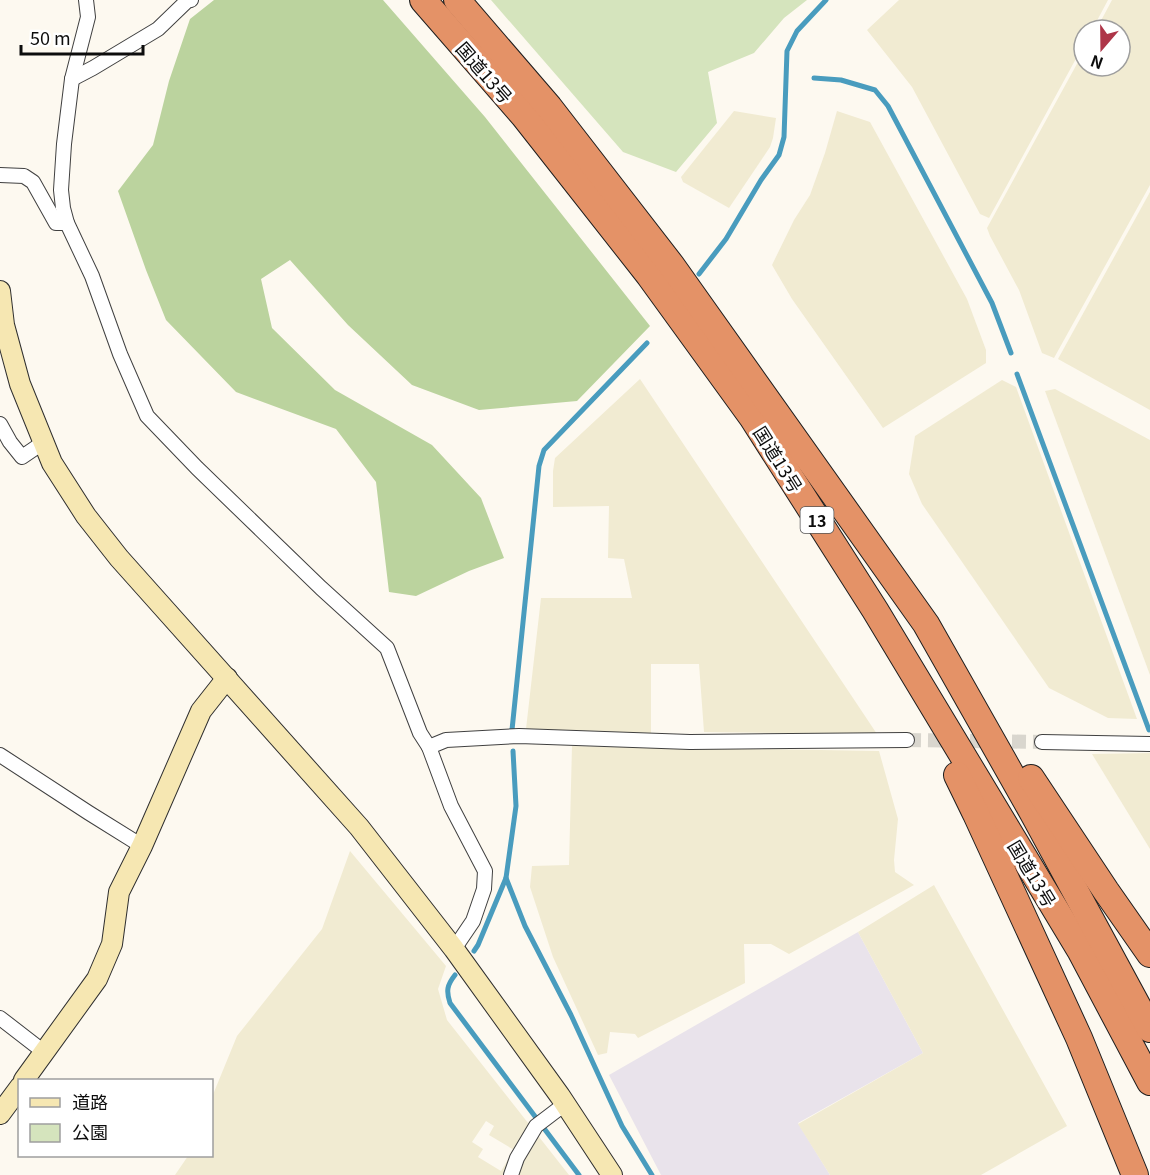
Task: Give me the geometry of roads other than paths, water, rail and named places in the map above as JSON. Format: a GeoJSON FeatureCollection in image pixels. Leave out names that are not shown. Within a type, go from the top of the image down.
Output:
{"type":"FeatureCollection","features":[{"type":"Feature","properties":{"kind":"highway","name":"国道13号"},"geometry":{"type":"LineString","coordinates":[[423,0],[524,116],[649,275],[752,417],[875,610],[1080,950],[1150,1082]]}},
{"type":"Feature","properties":{"kind":"highway","name":"国道13号"},"geometry":{"type":"LineString","coordinates":[[457,0],[549,107],[672,266],[926,624],[1033,813],[1150,1029]]}},
{"type":"Feature","properties":{"kind":"highway","name":"13"},"geometry":{"type":"LineString","coordinates":[[875,610],[895,660],[933,728],[976,814],[1079,1038],[1135,1175]]}},
{"type":"Feature","properties":{"kind":"highway","name":"13"},"geometry":{"type":"LineString","coordinates":[[926,624],[1150,954]]}},
{"type":"Feature","properties":{"kind":"street"},"geometry":{"type":"LineString","coordinates":[[86,0],[88,16],[72,79],[64,144],[61,190],[67,223],[92,276],[120,354],[147,416],[197,468],[321,588],[387,648],[408,705],[429,747],[451,806],[484,871],[484,889],[473,921],[454,950]]}},
{"type":"Feature","properties":{"kind":"street"},"geometry":{"type":"LineString","coordinates":[[72,79],[158,29],[187,1],[191,0]]}},
{"type":"Feature","properties":{"kind":"street"},"geometry":{"type":"LineString","coordinates":[[0,175],[24,176],[33,182],[56,223],[67,223]]}},
{"type":"Feature","properties":{"kind":"street"},"geometry":{"type":"LineString","coordinates":[[0,291],[4,325],[20,384],[52,463],[86,516],[119,558],[359,827],[454,950],[557,1109],[612,1175]]}},
{"type":"Feature","properties":{"kind":"street"},"geometry":{"type":"LineString","coordinates":[[0,424],[22,457],[44,442]]}},
{"type":"Feature","properties":{"kind":"street"},"geometry":{"type":"LineString","coordinates":[[25,1079],[97,979],[112,944],[119,892],[142,846],[201,711],[227,678]]}},
{"type":"Feature","properties":{"kind":"street"},"geometry":{"type":"LineString","coordinates":[[429,747],[446,740],[519,736],[690,742],[908,740]]}},
{"type":"Feature","properties":{"kind":"street"},"geometry":{"type":"LineString","coordinates":[[1042,742],[1150,744]]}},
{"type":"Feature","properties":{"kind":"street"},"geometry":{"type":"LineString","coordinates":[[0,755],[142,846]]}},
{"type":"Feature","properties":{"kind":"street"},"geometry":{"type":"LineString","coordinates":[[0,1018],[44,1052]]}},
{"type":"Feature","properties":{"kind":"street"},"geometry":{"type":"LineString","coordinates":[[0,1114],[18,1090]]}},
{"type":"Feature","properties":{"kind":"street"},"geometry":{"type":"LineString","coordinates":[[511,1175],[517,1158],[536,1126],[557,1109]]}},
{"type":"Feature","properties":{"kind":"waterway"},"geometry":{"type":"LineString","coordinates":[[699,274],[726,239],[761,180],[779,155],[784,137],[787,51],[797,31],[826,0]]}},
{"type":"Feature","properties":{"kind":"waterway"},"geometry":{"type":"LineString","coordinates":[[814,78],[841,80],[875,90],[888,106],[992,303],[1011,353]]}},
{"type":"Feature","properties":{"kind":"waterway"},"geometry":{"type":"LineString","coordinates":[[512,730],[539,466],[544,450],[647,343]]}},
{"type":"Feature","properties":{"kind":"waterway"},"geometry":{"type":"LineString","coordinates":[[1017,374],[1149,730]]}},
{"type":"Feature","properties":{"kind":"waterway"},"geometry":{"type":"LineString","coordinates":[[474,951],[506,878],[516,806],[513,751]]}},
{"type":"Feature","properties":{"kind":"waterway"},"geometry":{"type":"LineString","coordinates":[[506,878],[525,926],[571,1015],[622,1126],[652,1175]]}},
{"type":"Feature","properties":{"kind":"waterway"},"geometry":{"type":"LineString","coordinates":[[455,975],[448,988],[450,1003],[579,1175]]}},
{"type":"Feature","properties":{"kind":"tunnel"},"geometry":{"type":"LineString","coordinates":[[907,740],[1042,742]]}}]}
